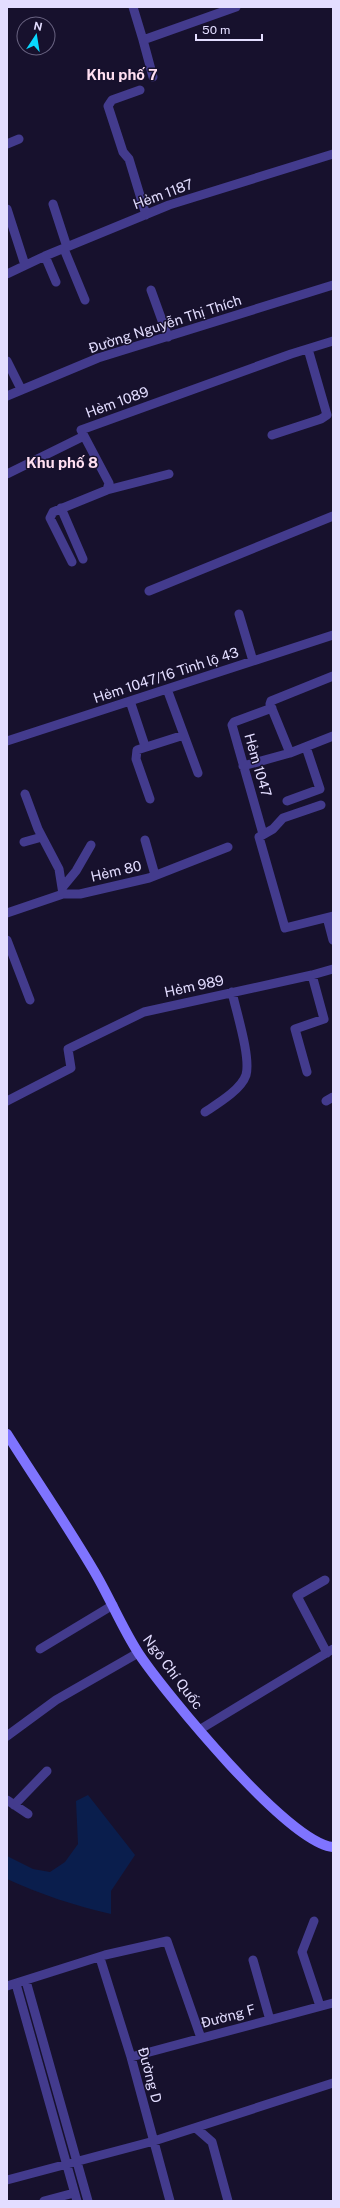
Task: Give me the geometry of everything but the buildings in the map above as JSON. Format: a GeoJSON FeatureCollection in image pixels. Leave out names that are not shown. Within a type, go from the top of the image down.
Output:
{"type":"FeatureCollection","features":[{"type":"Feature","properties":{"kind":"main road","name":"Ngô Chí Quốc"},"geometry":{"type":"LineString","coordinates":[[7,1434],[84,1553],[113,1604],[138,1654],[199,1730],[234,1770],[273,1808],[308,1837],[320,1845],[333,1847]]}},
{"type":"Feature","properties":{"kind":"street"},"geometry":{"type":"LineString","coordinates":[[133,7],[153,77]]}},
{"type":"Feature","properties":{"kind":"street"},"geometry":{"type":"LineString","coordinates":[[143,40],[236,7]]}},
{"type":"Feature","properties":{"kind":"street"},"geometry":{"type":"LineString","coordinates":[[140,90],[112,100],[108,106],[123,152],[129,159],[146,215]]}},
{"type":"Feature","properties":{"kind":"street"},"geometry":{"type":"LineString","coordinates":[[7,144],[19,139]]}},
{"type":"Feature","properties":{"kind":"street","name":"Hẻm 1187"},"geometry":{"type":"LineString","coordinates":[[7,274],[45,256],[169,205],[333,154]]}},
{"type":"Feature","properties":{"kind":"street"},"geometry":{"type":"LineString","coordinates":[[53,204],[65,248],[84,300]]}},
{"type":"Feature","properties":{"kind":"street"},"geometry":{"type":"LineString","coordinates":[[7,209],[25,265]]}},
{"type":"Feature","properties":{"kind":"street"},"geometry":{"type":"LineString","coordinates":[[45,256],[56,282]]}},
{"type":"Feature","properties":{"kind":"street","name":"Đường Nguyễn Thị Thích"},"geometry":{"type":"LineString","coordinates":[[7,396],[98,358],[333,285]]}},
{"type":"Feature","properties":{"kind":"street"},"geometry":{"type":"LineString","coordinates":[[151,290],[168,337]]}},
{"type":"Feature","properties":{"kind":"street","name":"Hẻm 1089"},"geometry":{"type":"LineString","coordinates":[[107,490],[109,483],[81,430],[333,341]]}},
{"type":"Feature","properties":{"kind":"street"},"geometry":{"type":"LineString","coordinates":[[272,435],[321,419],[327,415],[308,349]]}},
{"type":"Feature","properties":{"kind":"street"},"geometry":{"type":"LineString","coordinates":[[7,362],[21,389]]}},
{"type":"Feature","properties":{"kind":"street"},"geometry":{"type":"LineString","coordinates":[[7,474],[84,436]]}},
{"type":"Feature","properties":{"kind":"street"},"geometry":{"type":"LineString","coordinates":[[72,562],[50,518],[53,512],[107,490],[169,474]]}},
{"type":"Feature","properties":{"kind":"street"},"geometry":{"type":"LineString","coordinates":[[61,508],[83,559]]}},
{"type":"Feature","properties":{"kind":"street"},"geometry":{"type":"LineString","coordinates":[[149,591],[333,516]]}},
{"type":"Feature","properties":{"kind":"street"},"geometry":{"type":"LineString","coordinates":[[238,614],[253,661]]}},
{"type":"Feature","properties":{"kind":"street","name":"Hẻm 1047/16 Tỉnh lộ 43"},"geometry":{"type":"LineString","coordinates":[[7,741],[333,635]]}},
{"type":"Feature","properties":{"kind":"street","name":"Hẻm 1047"},"geometry":{"type":"LineString","coordinates":[[331,917],[285,928],[258,837],[263,834],[243,766],[233,723],[272,708],[271,701],[333,676]]}},
{"type":"Feature","properties":{"kind":"street"},"geometry":{"type":"LineString","coordinates":[[167,690],[198,773]]}},
{"type":"Feature","properties":{"kind":"street"},"geometry":{"type":"LineString","coordinates":[[130,701],[145,746]]}},
{"type":"Feature","properties":{"kind":"street"},"geometry":{"type":"LineString","coordinates":[[272,708],[290,753]]}},
{"type":"Feature","properties":{"kind":"street"},"geometry":{"type":"LineString","coordinates":[[150,799],[135,754],[137,750],[145,746],[184,735]]}},
{"type":"Feature","properties":{"kind":"street"},"geometry":{"type":"LineString","coordinates":[[243,766],[306,748],[333,736]]}},
{"type":"Feature","properties":{"kind":"street","name":"Hẻm 1047"},"geometry":{"type":"LineString","coordinates":[[287,801],[320,789],[306,748]]}},
{"type":"Feature","properties":{"kind":"street"},"geometry":{"type":"LineString","coordinates":[[25,794],[42,837],[59,869],[63,891]]}},
{"type":"Feature","properties":{"kind":"street"},"geometry":{"type":"LineString","coordinates":[[263,834],[273,828],[283,818],[322,806]]}},
{"type":"Feature","properties":{"kind":"street"},"geometry":{"type":"LineString","coordinates":[[24,842],[42,837]]}},
{"type":"Feature","properties":{"kind":"street"},"geometry":{"type":"LineString","coordinates":[[146,840],[155,875]]}},
{"type":"Feature","properties":{"kind":"street"},"geometry":{"type":"LineString","coordinates":[[63,891],[91,845]]}},
{"type":"Feature","properties":{"kind":"street","name":"Hẻm 80"},"geometry":{"type":"LineString","coordinates":[[7,913],[63,891],[80,894],[155,875],[228,846]]}},
{"type":"Feature","properties":{"kind":"street"},"geometry":{"type":"LineString","coordinates":[[331,917],[328,921],[333,940]]}},
{"type":"Feature","properties":{"kind":"street"},"geometry":{"type":"LineString","coordinates":[[7,940],[30,1000]]}},
{"type":"Feature","properties":{"kind":"street","name":"Hẻm 989"},"geometry":{"type":"LineString","coordinates":[[7,1101],[71,1068],[68,1049],[144,1012],[333,969]]}},
{"type":"Feature","properties":{"kind":"street"},"geometry":{"type":"LineString","coordinates":[[308,1072],[295,1029],[324,1019],[312,975]]}},
{"type":"Feature","properties":{"kind":"street"},"geometry":{"type":"LineString","coordinates":[[205,1112],[232,1094],[246,1076],[247,1061],[232,992]]}},
{"type":"Feature","properties":{"kind":"street"},"geometry":{"type":"LineString","coordinates":[[199,1730],[330,1651],[297,1596],[325,1580]]}},
{"type":"Feature","properties":{"kind":"street"},"geometry":{"type":"LineString","coordinates":[[40,1648],[113,1604]]}},
{"type":"Feature","properties":{"kind":"street"},"geometry":{"type":"LineString","coordinates":[[7,1736],[56,1700],[138,1654]]}},
{"type":"Feature","properties":{"kind":"street"},"geometry":{"type":"LineString","coordinates":[[28,1814],[10,1802],[47,1771]]}},
{"type":"Feature","properties":{"kind":"street"},"geometry":{"type":"LineString","coordinates":[[314,1921],[302,1952],[320,2006]]}},
{"type":"Feature","properties":{"kind":"street"},"geometry":{"type":"LineString","coordinates":[[44,2201],[76,2197],[11,1985],[100,1958],[105,1955],[167,1941],[201,2038]]}},
{"type":"Feature","properties":{"kind":"street","name":"Đường D"},"geometry":{"type":"LineString","coordinates":[[100,1958],[131,2057],[170,2201]]}},
{"type":"Feature","properties":{"kind":"street"},"geometry":{"type":"LineString","coordinates":[[253,1960],[270,2020]]}},
{"type":"Feature","properties":{"kind":"street"},"geometry":{"type":"LineString","coordinates":[[26,1981],[88,2201]]}},
{"type":"Feature","properties":{"kind":"street","name":"Đường F"},"geometry":{"type":"LineString","coordinates":[[131,2057],[333,2003]]}},
{"type":"Feature","properties":{"kind":"street"},"geometry":{"type":"LineString","coordinates":[[7,2180],[154,2141],[333,2083]]}},
{"type":"Feature","properties":{"kind":"street"},"geometry":{"type":"LineString","coordinates":[[196,2128],[212,2142],[228,2201]]}},
{"type":"Feature","properties":{"kind":"water"},"geometry":{"type":"Polygon","coordinates":[[[88,1795],[135,1855],[111,1891],[111,1914],[58,1899],[7,1879],[7,1856],[33,1869],[50,1872],[65,1862],[78,1844],[76,1801],[88,1795]]]}},
{"type":"Feature","properties":{"kind":"district","name":"Khu phố 7"},"geometry":{"type":"Point","coordinates":[122,74]}},
{"type":"Feature","properties":{"kind":"district","name":"Khu phố 8"},"geometry":{"type":"Point","coordinates":[62,462]}}]}
